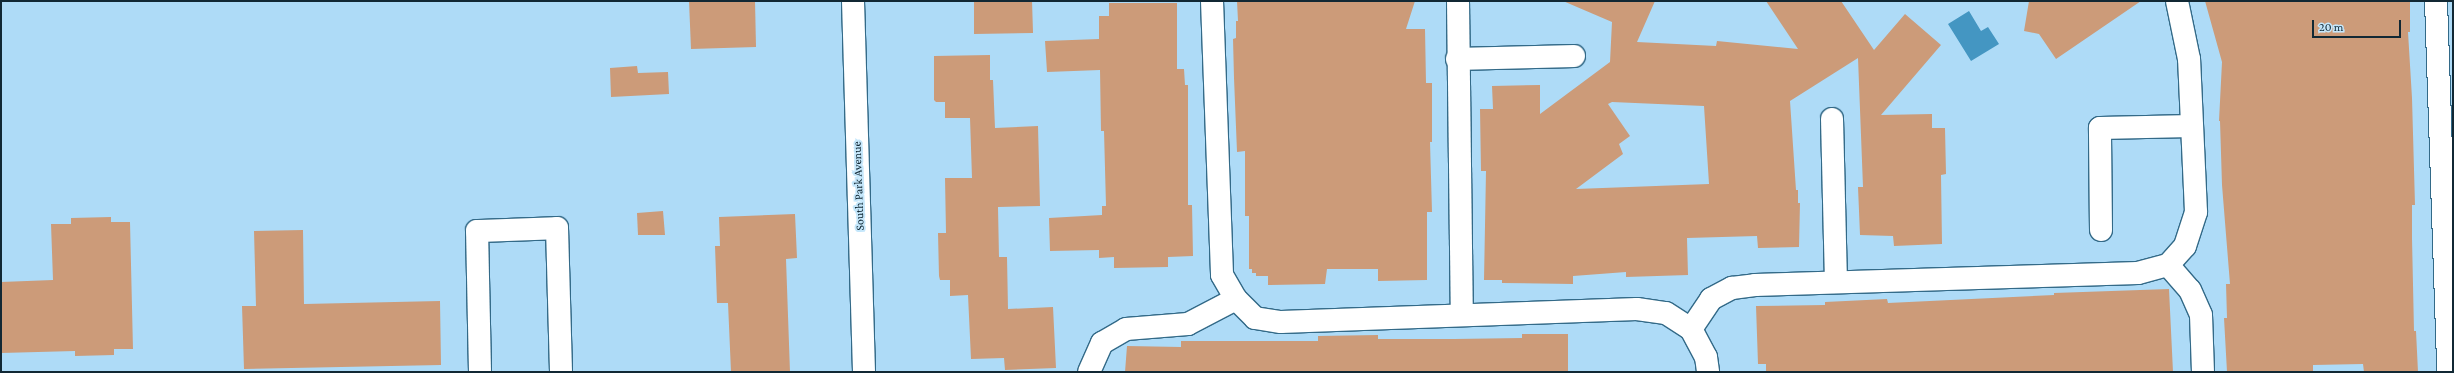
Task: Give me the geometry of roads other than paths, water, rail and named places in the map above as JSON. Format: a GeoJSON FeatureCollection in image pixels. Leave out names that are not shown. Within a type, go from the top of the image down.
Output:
{"type":"FeatureCollection","features":[{"type":"Feature","properties":{"kind":"street","name":"South Park Avenue"},"geometry":{"type":"LineString","coordinates":[[853,1],[864,372]]}},
{"type":"Feature","properties":{"kind":"street"},"geometry":{"type":"LineString","coordinates":[[1212,1],[1222,275],[1236,299],[1255,318],[1281,322],[1637,309],[1666,313],[1691,329],[1706,357],[1708,372]]}},
{"type":"Feature","properties":{"kind":"street"},"geometry":{"type":"LineString","coordinates":[[1458,1],[1457,59],[1462,315]]}},
{"type":"Feature","properties":{"kind":"street"},"geometry":{"type":"LineString","coordinates":[[1691,329],[1711,299],[1732,288],[1755,285],[1836,282],[2138,273],[2168,265],[2185,246],[2196,212],[2189,59],[2176,1]]}},
{"type":"Feature","properties":{"kind":"street"},"geometry":{"type":"LineString","coordinates":[[2436,1],[2448,372]]}},
{"type":"Feature","properties":{"kind":"street"},"geometry":{"type":"LineString","coordinates":[[1457,59],[1574,56]]}},
{"type":"Feature","properties":{"kind":"street"},"geometry":{"type":"LineString","coordinates":[[1832,119],[1836,282]]}},
{"type":"Feature","properties":{"kind":"street"},"geometry":{"type":"LineString","coordinates":[[2101,230],[2100,128],[2192,126]]}},
{"type":"Feature","properties":{"kind":"street"},"geometry":{"type":"LineString","coordinates":[[480,372],[477,231],[557,228],[561,372]]}},
{"type":"Feature","properties":{"kind":"street"},"geometry":{"type":"LineString","coordinates":[[2168,265],[2190,290],[2201,315],[2202,372]]}},
{"type":"Feature","properties":{"kind":"street"},"geometry":{"type":"LineString","coordinates":[[1089,372],[1102,343],[1126,329],[1188,324],[1236,299]]}},
{"type":"Feature","properties":{"kind":"water"},"geometry":{"type":"Polygon","coordinates":[[[1969,11],[1981,31],[1988,27],[1999,44],[1971,61],[1948,24],[1969,11]]]}}]}
